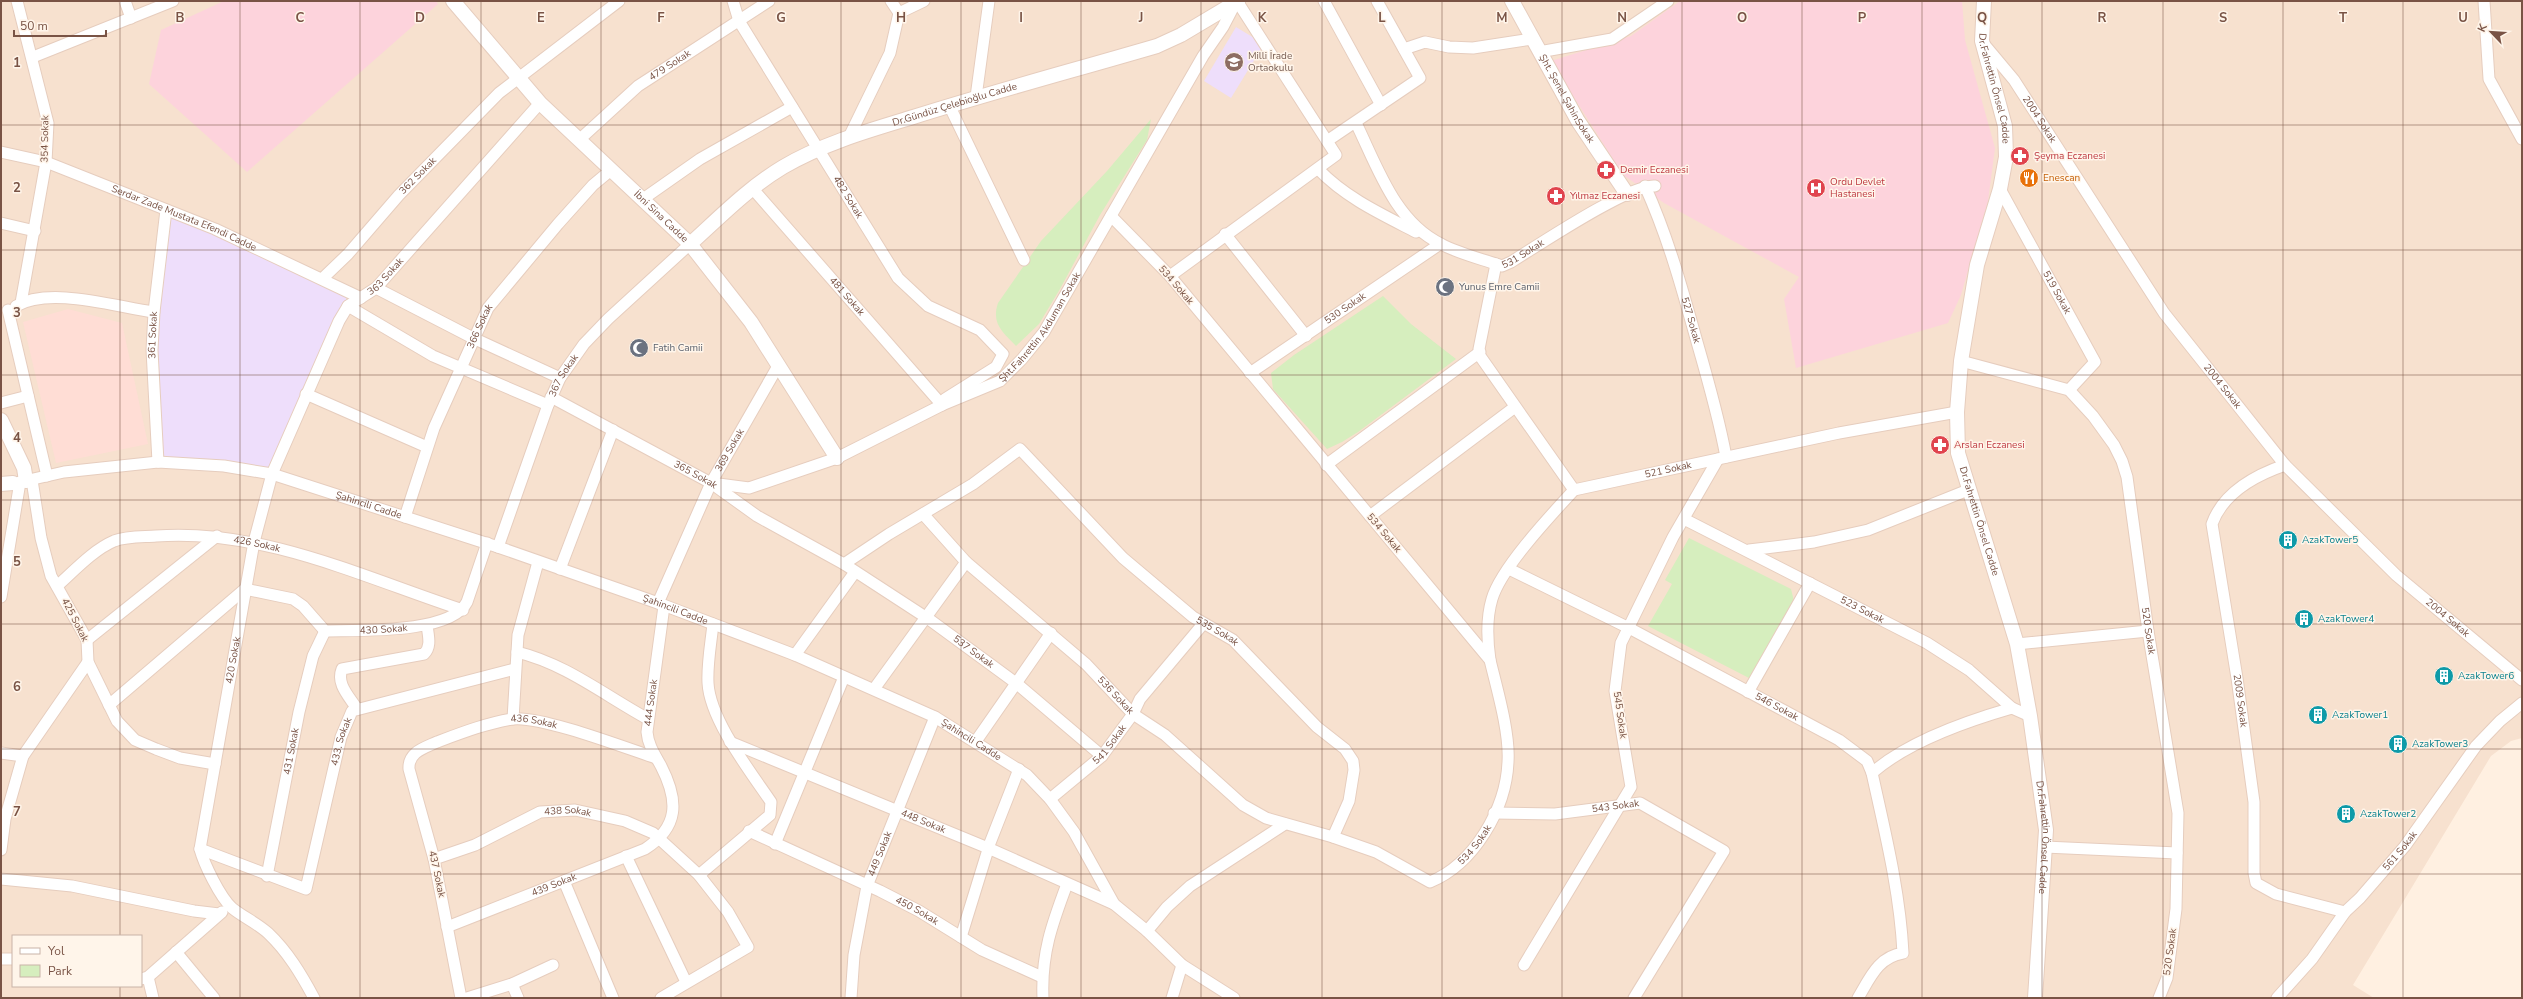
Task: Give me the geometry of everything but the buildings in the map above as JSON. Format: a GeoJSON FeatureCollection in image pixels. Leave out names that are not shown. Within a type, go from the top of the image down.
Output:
{"type":"FeatureCollection","features":[{"type":"Feature","properties":{"kind":"street","name":"354 Sokak"},"geometry":{"type":"LineString","coordinates":[[17,1],[33,57],[47,115],[46,162],[21,303]]}},
{"type":"Feature","properties":{"kind":"street"},"geometry":{"type":"LineString","coordinates":[[125,1],[131,18]]}},
{"type":"Feature","properties":{"kind":"street"},"geometry":{"type":"LineString","coordinates":[[33,57],[173,1]]}},
{"type":"Feature","properties":{"kind":"street","name":"362 Sokak"},"geometry":{"type":"LineString","coordinates":[[322,279],[335,268],[399,195],[456,136],[518,78],[619,1]]}},
{"type":"Feature","properties":{"kind":"street","name":"482 Sokak"},"geometry":{"type":"LineString","coordinates":[[733,1],[739,21],[817,150],[898,278],[928,306],[980,330],[1003,354],[996,366],[951,394],[942,405]]}},
{"type":"Feature","properties":{"kind":"street","name":"479 Sokak"},"geometry":{"type":"LineString","coordinates":[[579,140],[638,86],[769,1]]}},
{"type":"Feature","properties":{"kind":"street"},"geometry":{"type":"LineString","coordinates":[[891,1],[899,13]]}},
{"type":"Feature","properties":{"kind":"street"},"geometry":{"type":"LineString","coordinates":[[849,137],[890,53],[899,13],[896,1]]}},
{"type":"Feature","properties":{"kind":"street"},"geometry":{"type":"LineString","coordinates":[[899,13],[924,1]]}},
{"type":"Feature","properties":{"kind":"street"},"geometry":{"type":"LineString","coordinates":[[976,97],[989,1]]}},
{"type":"Feature","properties":{"kind":"street"},"geometry":{"type":"LineString","coordinates":[[1324,1],[1382,105]]}},
{"type":"Feature","properties":{"kind":"street"},"geometry":{"type":"LineString","coordinates":[[1327,141],[1356,123],[1420,78],[1377,1]]}},
{"type":"Feature","properties":{"kind":"street","name":"Şht. Şenel ŞahinSokak"},"geometry":{"type":"LineString","coordinates":[[1512,1],[1578,121],[1627,194]]}},
{"type":"Feature","properties":{"kind":"street"},"geometry":{"type":"LineString","coordinates":[[1539,52],[1612,39],[1668,1]]}},
{"type":"Feature","properties":{"kind":"street","name":"Dr.Fahrettin Önsel Cadde"},"geometry":{"type":"LineString","coordinates":[[1984,1],[1982,40],[2005,126],[2006,157],[2000,190],[1977,265],[1961,361],[1957,412],[1958,453],[1968,490],[2017,644],[2030,716],[2046,830],[2035,998]]}},
{"type":"Feature","properties":{"kind":"street"},"geometry":{"type":"LineString","coordinates":[[2484,1],[2489,80],[2522,139]]}},
{"type":"Feature","properties":{"kind":"street"},"geometry":{"type":"LineString","coordinates":[[1170,276],[1225,234],[1336,155],[1237,2]]}},
{"type":"Feature","properties":{"kind":"street","name":"Dr.Gündüz Çelebioğlu Cadde"},"geometry":{"type":"LineString","coordinates":[[690,244],[752,188],[784,167],[817,150],[849,137],[949,105],[1157,46],[1180,35],[1237,2]]}},
{"type":"Feature","properties":{"kind":"street","name":"Şht.Fahrettin Akduman Sokak"},"geometry":{"type":"LineString","coordinates":[[711,483],[749,488],[837,458],[942,405],[994,384],[1022,359],[1044,332],[1202,56],[1223,28],[1237,2]]}},
{"type":"Feature","properties":{"kind":"street","name":"İbni Sina Cadde"},"geometry":{"type":"LineString","coordinates":[[459,3],[518,78],[540,103],[690,244],[734,298],[837,458]]}},
{"type":"Feature","properties":{"kind":"street"},"geometry":{"type":"LineString","coordinates":[[1404,50],[1425,42],[1449,47],[1473,48],[1532,39]]}},
{"type":"Feature","properties":{"kind":"street","name":"2004 Sokak"},"geometry":{"type":"LineString","coordinates":[[1982,40],[2014,80],[2164,313],[2286,465],[2396,575],[2522,680]]}},
{"type":"Feature","properties":{"kind":"street","name":"363 Sokak"},"geometry":{"type":"LineString","coordinates":[[272,474],[331,335],[348,306],[376,288],[540,103]]}},
{"type":"Feature","properties":{"kind":"street"},"geometry":{"type":"LineString","coordinates":[[949,105],[1024,260]]}},
{"type":"Feature","properties":{"kind":"street"},"geometry":{"type":"LineString","coordinates":[[642,199],[700,159],[792,107]]}},
{"type":"Feature","properties":{"kind":"street"},"geometry":{"type":"LineString","coordinates":[[1356,123],[1389,191],[1408,219],[1440,244]]}},
{"type":"Feature","properties":{"kind":"street","name":"Serdar Zade Mustata Efendi Cadde"},"geometry":{"type":"LineString","coordinates":[[1,152],[46,162],[215,229],[361,298]]}},
{"type":"Feature","properties":{"kind":"street"},"geometry":{"type":"LineString","coordinates":[[1318,169],[1341,190],[1368,208],[1440,244],[1496,264]]}},
{"type":"Feature","properties":{"kind":"street","name":"366 Sokak"},"geometry":{"type":"LineString","coordinates":[[404,517],[427,447],[460,367],[488,308],[558,224],[611,170]]}},
{"type":"Feature","properties":{"kind":"street","name":"531 Sokak"},"geometry":{"type":"LineString","coordinates":[[1480,352],[1496,264],[1502,266],[1511,262],[1627,194],[1650,184]]}},
{"type":"Feature","properties":{"kind":"street","name":"527 Sokak"},"geometry":{"type":"LineString","coordinates":[[1650,184],[1659,218],[1676,265],[1716,406],[1722,458]]}},
{"type":"Feature","properties":{"kind":"street","name":"481 Sokak"},"geometry":{"type":"LineString","coordinates":[[752,188],[942,405]]}},
{"type":"Feature","properties":{"kind":"street","name":"519 Sokak"},"geometry":{"type":"LineString","coordinates":[[2000,190],[2095,362],[2068,390]]}},
{"type":"Feature","properties":{"kind":"street","name":"361 Sokak"},"geometry":{"type":"LineString","coordinates":[[158,462],[152,350],[154,312],[166,210]]}},
{"type":"Feature","properties":{"kind":"street","name":"534 Sokak"},"geometry":{"type":"LineString","coordinates":[[1111,216],[1170,276],[1490,660],[1498,691],[1508,762],[1503,792],[1484,834],[1460,864],[1445,876],[1430,882]]}},
{"type":"Feature","properties":{"kind":"street"},"geometry":{"type":"LineString","coordinates":[[1,223],[34,231]]}},
{"type":"Feature","properties":{"kind":"street"},"geometry":{"type":"LineString","coordinates":[[1225,234],[1306,336]]}},
{"type":"Feature","properties":{"kind":"street","name":"367 Sokak"},"geometry":{"type":"LineString","coordinates":[[492,545],[549,401],[560,378],[584,344],[608,319],[690,244]]}},
{"type":"Feature","properties":{"kind":"street","name":"530 Sokak"},"geometry":{"type":"LineString","coordinates":[[1250,373],[1440,244]]}},
{"type":"Feature","properties":{"kind":"street"},"geometry":{"type":"LineString","coordinates":[[376,288],[473,338],[560,378]]}},
{"type":"Feature","properties":{"kind":"street"},"geometry":{"type":"LineString","coordinates":[[47,476],[28,396],[5,310],[34,299],[74,299],[154,312]]}},
{"type":"Feature","properties":{"kind":"street","name":"365 Sokak"},"geometry":{"type":"LineString","coordinates":[[348,306],[434,356],[549,401],[613,430],[711,483],[757,516],[840,562]]}},
{"type":"Feature","properties":{"kind":"street"},"geometry":{"type":"LineString","coordinates":[[1326,465],[1480,352],[1483,362],[1574,490],[1546,520],[1502,578],[1491,604],[1487,636],[1490,660]]}},
{"type":"Feature","properties":{"kind":"street"},"geometry":{"type":"LineString","coordinates":[[1961,361],[2068,390]]}},
{"type":"Feature","properties":{"kind":"street","name":"369 Sokak"},"geometry":{"type":"LineString","coordinates":[[661,605],[711,483],[778,366]]}},
{"type":"Feature","properties":{"kind":"street","name":"520 Sokak"},"geometry":{"type":"LineString","coordinates":[[2068,390],[2093,416],[2122,461],[2127,477],[2148,631],[2178,813],[2176,909],[2168,971],[2158,998]]}},
{"type":"Feature","properties":{"kind":"street"},"geometry":{"type":"LineString","coordinates":[[306,394],[427,447]]}},
{"type":"Feature","properties":{"kind":"street"},"geometry":{"type":"LineString","coordinates":[[1,403],[28,396]]}},
{"type":"Feature","properties":{"kind":"street"},"geometry":{"type":"LineString","coordinates":[[1370,516],[1515,407]]}},
{"type":"Feature","properties":{"kind":"street","name":"521 Sokak"},"geometry":{"type":"LineString","coordinates":[[1574,490],[1722,458],[1957,412]]}},
{"type":"Feature","properties":{"kind":"street"},"geometry":{"type":"LineString","coordinates":[[1,420],[24,468],[18,482],[1,597]]}},
{"type":"Feature","properties":{"kind":"street"},"geometry":{"type":"LineString","coordinates":[[560,569],[613,430]]}},
{"type":"Feature","properties":{"kind":"street","name":"535 Sokak"},"geometry":{"type":"LineString","coordinates":[[924,514],[973,484],[1020,449],[1123,558],[1203,624],[1216,628],[1233,640],[1307,718],[1345,749],[1353,760],[1348,801],[1334,837]]}},
{"type":"Feature","properties":{"kind":"street","name":"545 Sokak"},"geometry":{"type":"LineString","coordinates":[[1524,965],[1622,804],[1630,787],[1615,691],[1621,644],[1684,519],[1722,458]]}},
{"type":"Feature","properties":{"kind":"street","name":"Şahincili Cadde"},"geometry":{"type":"LineString","coordinates":[[18,482],[47,476],[158,462],[224,466],[272,474],[492,545],[661,605],[795,655],[935,717],[1019,769],[1050,799],[1074,832],[1114,904],[1147,931],[1182,965],[1234,998]]}},
{"type":"Feature","properties":{"kind":"street","name":"2009 Sokak"},"geometry":{"type":"LineString","coordinates":[[2286,465],[2269,471],[2239,489],[2216,513],[2212,524],[2237,678],[2254,802],[2254,874],[2256,883],[2276,894],[2345,912]]}},
{"type":"Feature","properties":{"kind":"street","name":"420 Sokak"},"geometry":{"type":"LineString","coordinates":[[200,849],[245,588],[254,542],[272,474]]}},
{"type":"Feature","properties":{"kind":"street","name":"425 Sokak"},"geometry":{"type":"LineString","coordinates":[[18,482],[42,545],[51,576],[87,640],[88,662],[117,721],[135,740],[164,753],[215,764]]}},
{"type":"Feature","properties":{"kind":"street"},"geometry":{"type":"LineString","coordinates":[[1748,550],[1814,542],[1868,530],[1968,490]]}},
{"type":"Feature","properties":{"kind":"street"},"geometry":{"type":"LineString","coordinates":[[840,562],[924,514]]}},
{"type":"Feature","properties":{"kind":"street","name":"536 Sokak"},"geometry":{"type":"LineString","coordinates":[[924,514],[966,562],[1086,664],[1133,714],[1165,735],[1243,805],[1266,818],[1334,837],[1376,852],[1430,882]]}},
{"type":"Feature","properties":{"kind":"street","name":"523 Sokak"},"geometry":{"type":"LineString","coordinates":[[1684,519],[1748,550],[1926,643],[1969,670],[2012,708],[2030,716]]}},
{"type":"Feature","properties":{"kind":"street","name":"426 Sokak"},"geometry":{"type":"LineString","coordinates":[[57,586],[86,561],[114,541],[186,534],[217,536],[254,542],[377,579],[463,610]]}},
{"type":"Feature","properties":{"kind":"street"},"geometry":{"type":"LineString","coordinates":[[87,640],[217,536]]}},
{"type":"Feature","properties":{"kind":"street"},"geometry":{"type":"LineString","coordinates":[[463,610],[492,545]]}},
{"type":"Feature","properties":{"kind":"street"},"geometry":{"type":"LineString","coordinates":[[513,719],[515,669],[523,614],[538,562]]}},
{"type":"Feature","properties":{"kind":"street","name":"537 Sokak"},"geometry":{"type":"LineString","coordinates":[[840,562],[925,617],[1016,683],[1102,756]]}},
{"type":"Feature","properties":{"kind":"street"},"geometry":{"type":"LineString","coordinates":[[874,689],[966,562]]}},
{"type":"Feature","properties":{"kind":"street","name":"546 Sokak"},"geometry":{"type":"LineString","coordinates":[[1509,569],[1629,628],[1851,748],[1867,761],[1872,772],[1900,917],[1903,953],[1890,955],[1881,963],[1858,998]]}},
{"type":"Feature","properties":{"kind":"street"},"geometry":{"type":"LineString","coordinates":[[795,655],[855,572]]}},
{"type":"Feature","properties":{"kind":"street"},"geometry":{"type":"LineString","coordinates":[[1748,692],[1810,583]]}},
{"type":"Feature","properties":{"kind":"street"},"geometry":{"type":"LineString","coordinates":[[109,706],[245,588],[293,599],[307,609],[326,631]]}},
{"type":"Feature","properties":{"kind":"street","name":"444 Sokak"},"geometry":{"type":"LineString","coordinates":[[657,838],[666,831],[674,812],[670,788],[648,740],[648,719],[661,605]]}},
{"type":"Feature","properties":{"kind":"street","name":"430 Sokak"},"geometry":{"type":"LineString","coordinates":[[326,631],[427,625],[451,618],[463,610]]}},
{"type":"Feature","properties":{"kind":"street"},"geometry":{"type":"LineString","coordinates":[[699,875],[749,831],[770,815],[771,802],[730,742],[715,709],[708,683],[713,624]]}},
{"type":"Feature","properties":{"kind":"street","name":"541 Sokak"},"geometry":{"type":"LineString","coordinates":[[1050,799],[1102,756],[1133,714],[1140,699],[1203,624]]}},
{"type":"Feature","properties":{"kind":"street"},"geometry":{"type":"LineString","coordinates":[[357,708],[341,685],[339,676],[342,668],[424,654],[428,650],[429,642],[427,625]]}},
{"type":"Feature","properties":{"kind":"street","name":"431 Sokak"},"geometry":{"type":"LineString","coordinates":[[267,876],[299,712],[313,656],[326,631]]}},
{"type":"Feature","properties":{"kind":"street"},"geometry":{"type":"LineString","coordinates":[[2017,644],[2148,631]]}},
{"type":"Feature","properties":{"kind":"street"},"geometry":{"type":"LineString","coordinates":[[976,741],[1051,633]]}},
{"type":"Feature","properties":{"kind":"street"},"geometry":{"type":"LineString","coordinates":[[517,652],[541,659],[579,677],[648,719]]}},
{"type":"Feature","properties":{"kind":"street"},"geometry":{"type":"LineString","coordinates":[[1,850],[7,812],[23,756],[88,662]]}},
{"type":"Feature","properties":{"kind":"street","name":"433. Sokak"},"geometry":{"type":"LineString","coordinates":[[267,876],[306,889],[341,737],[348,717],[357,708],[515,669]]}},
{"type":"Feature","properties":{"kind":"street"},"geometry":{"type":"LineString","coordinates":[[775,844],[806,774],[844,677]]}},
{"type":"Feature","properties":{"kind":"street","name":"561 Sokak"},"geometry":{"type":"LineString","coordinates":[[2277,998],[2312,959],[2345,912],[2360,898],[2405,846],[2476,746],[2500,721],[2522,703]]}},
{"type":"Feature","properties":{"kind":"street"},"geometry":{"type":"LineString","coordinates":[[1872,772],[1889,757],[1916,744],[2012,708]]}},
{"type":"Feature","properties":{"kind":"street","name":"449 Sokak"},"geometry":{"type":"LineString","coordinates":[[851,998],[854,955],[868,886],[935,717]]}},
{"type":"Feature","properties":{"kind":"street","name":"436 Sokak"},"geometry":{"type":"LineString","coordinates":[[414,753],[464,732],[513,719],[533,721],[556,727],[656,758]]}},
{"type":"Feature","properties":{"kind":"street","name":"448 Sokak"},"geometry":{"type":"LineString","coordinates":[[730,742],[988,848],[1114,904]]}},
{"type":"Feature","properties":{"kind":"street"},"geometry":{"type":"LineString","coordinates":[[1,753],[23,756]]}},
{"type":"Feature","properties":{"kind":"street","name":"437 Sokak"},"geometry":{"type":"LineString","coordinates":[[414,753],[409,762],[409,769],[434,859],[461,998]]}},
{"type":"Feature","properties":{"kind":"street"},"geometry":{"type":"LineString","coordinates":[[961,937],[988,848],[1019,769]]}},
{"type":"Feature","properties":{"kind":"street","name":"543 Sokak"},"geometry":{"type":"LineString","coordinates":[[1494,813],[1555,814],[1606,808],[1622,804],[1640,803],[1724,851],[1634,998]]}},
{"type":"Feature","properties":{"kind":"street","name":"438 Sokak"},"geometry":{"type":"LineString","coordinates":[[434,859],[475,845],[540,812],[575,810],[625,821],[647,829],[699,875],[728,912],[748,947],[686,982]]}},
{"type":"Feature","properties":{"kind":"street"},"geometry":{"type":"LineString","coordinates":[[1147,931],[1167,907],[1190,886],[1285,824]]}},
{"type":"Feature","properties":{"kind":"street","name":"450 Sokak"},"geometry":{"type":"LineString","coordinates":[[749,831],[919,911],[961,937],[1001,959],[1042,977]]}},
{"type":"Feature","properties":{"kind":"street","name":"439 Sokak"},"geometry":{"type":"LineString","coordinates":[[448,927],[626,856],[645,850],[657,838]]}},
{"type":"Feature","properties":{"kind":"street"},"geometry":{"type":"LineString","coordinates":[[2045,847],[2177,853]]}},
{"type":"Feature","properties":{"kind":"street"},"geometry":{"type":"LineString","coordinates":[[200,849],[267,876]]}},
{"type":"Feature","properties":{"kind":"street"},"geometry":{"type":"LineString","coordinates":[[200,849],[205,865],[232,907],[267,932],[282,947],[294,962],[314,998]]}},
{"type":"Feature","properties":{"kind":"street"},"geometry":{"type":"LineString","coordinates":[[626,856],[686,982],[661,998]]}},
{"type":"Feature","properties":{"kind":"street"},"geometry":{"type":"LineString","coordinates":[[1,879],[72,886],[194,911],[219,914]]}},
{"type":"Feature","properties":{"kind":"street"},"geometry":{"type":"LineString","coordinates":[[564,881],[613,998]]}},
{"type":"Feature","properties":{"kind":"street"},"geometry":{"type":"LineString","coordinates":[[1043,998],[1042,977],[1044,955],[1050,930],[1067,884]]}},
{"type":"Feature","properties":{"kind":"street"},"geometry":{"type":"LineString","coordinates":[[153,998],[144,978],[219,914],[232,907]]}},
{"type":"Feature","properties":{"kind":"street"},"geometry":{"type":"LineString","coordinates":[[176,952],[214,998]]}},
{"type":"Feature","properties":{"kind":"street"},"geometry":{"type":"LineString","coordinates":[[1,959],[12,959]]}},
{"type":"Feature","properties":{"kind":"street"},"geometry":{"type":"LineString","coordinates":[[467,998],[512,984],[553,965]]}},
{"type":"Feature","properties":{"kind":"street"},"geometry":{"type":"LineString","coordinates":[[1172,998],[1182,965]]}},
{"type":"Feature","properties":{"kind":"street"},"geometry":{"type":"LineString","coordinates":[[512,984],[518,998]]}},
{"type":"Feature","properties":{"kind":"shaded area"},"geometry":{"type":"Polygon","coordinates":[[[1,1],[2522,1],[2522,738],[2511,741],[2491,756],[2353,985],[2374,998],[1,998],[1,1]]]}},
{"type":"Feature","properties":{"kind":"shaded area"},"geometry":{"type":"Polygon","coordinates":[[[224,1],[436,1],[438,4],[247,172],[149,84],[161,30],[224,1]]]}},
{"type":"Feature","properties":{"kind":"shaded area","name":"Ordu Devlet Hastanesi"},"geometry":{"type":"Polygon","coordinates":[[[1680,1],[1962,1],[1965,40],[1995,148],[1988,201],[1961,295],[1948,323],[1796,368],[1784,299],[1799,277],[1664,203],[1623,175],[1551,61],[1631,36],[1680,1]]]}},
{"type":"Feature","properties":{"kind":"shaded area","name":"Milli İrade Ortaokulu"},"geometry":{"type":"Polygon","coordinates":[[[1236,27],[1264,44],[1231,98],[1204,81],[1236,27]]]}},
{"type":"Feature","properties":{"kind":"shaded area"},"geometry":{"type":"Polygon","coordinates":[[[166,210],[344,290],[348,306],[272,474],[158,462],[154,312],[166,210]]]}},
{"type":"Feature","properties":{"kind":"shaded area"},"geometry":{"type":"Polygon","coordinates":[[[68,309],[122,323],[148,444],[56,463],[23,322],[68,309]]]}},
{"type":"Feature","properties":{"kind":"green space"},"geometry":{"type":"Polygon","coordinates":[[[1151,119],[1147,140],[1100,215],[1060,289],[1039,324],[1016,346],[1003,332],[997,322],[996,310],[998,303],[1041,241],[1107,171],[1151,119]]]}},
{"type":"Feature","properties":{"kind":"green space"},"geometry":{"type":"Polygon","coordinates":[[[1383,296],[1411,324],[1456,359],[1358,432],[1327,449],[1273,389],[1271,373],[1294,355],[1383,296]]]}},
{"type":"Feature","properties":{"kind":"green space"},"geometry":{"type":"Polygon","coordinates":[[[1689,538],[1791,589],[1794,601],[1749,678],[1648,626],[1672,584],[1665,580],[1689,538]]]}},
{"type":"Feature","properties":{"kind":"place","name":"Milli İrade Ortaokulu"},"geometry":{"type":"Point","coordinates":[1234,62]}},
{"type":"Feature","properties":{"kind":"place","name":"Şeyma Eczanesi"},"geometry":{"type":"Point","coordinates":[2020,156]}},
{"type":"Feature","properties":{"kind":"place","name":"Demir Eczanesi"},"geometry":{"type":"Point","coordinates":[1606,170]}},
{"type":"Feature","properties":{"kind":"place","name":"Enescan"},"geometry":{"type":"Point","coordinates":[2029,178]}},
{"type":"Feature","properties":{"kind":"place","name":"Ordu Devlet Hastanesi"},"geometry":{"type":"Point","coordinates":[1816,188]}},
{"type":"Feature","properties":{"kind":"place","name":"Yılmaz Eczanesi"},"geometry":{"type":"Point","coordinates":[1556,196]}},
{"type":"Feature","properties":{"kind":"place","name":"Yunus Emre Camii"},"geometry":{"type":"Point","coordinates":[1445,287]}},
{"type":"Feature","properties":{"kind":"place","name":"Fatih Camii"},"geometry":{"type":"Point","coordinates":[639,348]}},
{"type":"Feature","properties":{"kind":"place","name":"Arslan Eczanesi"},"geometry":{"type":"Point","coordinates":[1940,445]}},
{"type":"Feature","properties":{"kind":"place","name":"AzakTower5"},"geometry":{"type":"Point","coordinates":[2288,540]}},
{"type":"Feature","properties":{"kind":"place","name":"AzakTower4"},"geometry":{"type":"Point","coordinates":[2304,619]}},
{"type":"Feature","properties":{"kind":"place","name":"AzakTower6"},"geometry":{"type":"Point","coordinates":[2444,676]}},
{"type":"Feature","properties":{"kind":"place","name":"AzakTower1"},"geometry":{"type":"Point","coordinates":[2318,715]}},
{"type":"Feature","properties":{"kind":"place","name":"AzakTower3"},"geometry":{"type":"Point","coordinates":[2398,744]}},
{"type":"Feature","properties":{"kind":"place","name":"AzakTower2"},"geometry":{"type":"Point","coordinates":[2346,814]}}]}
